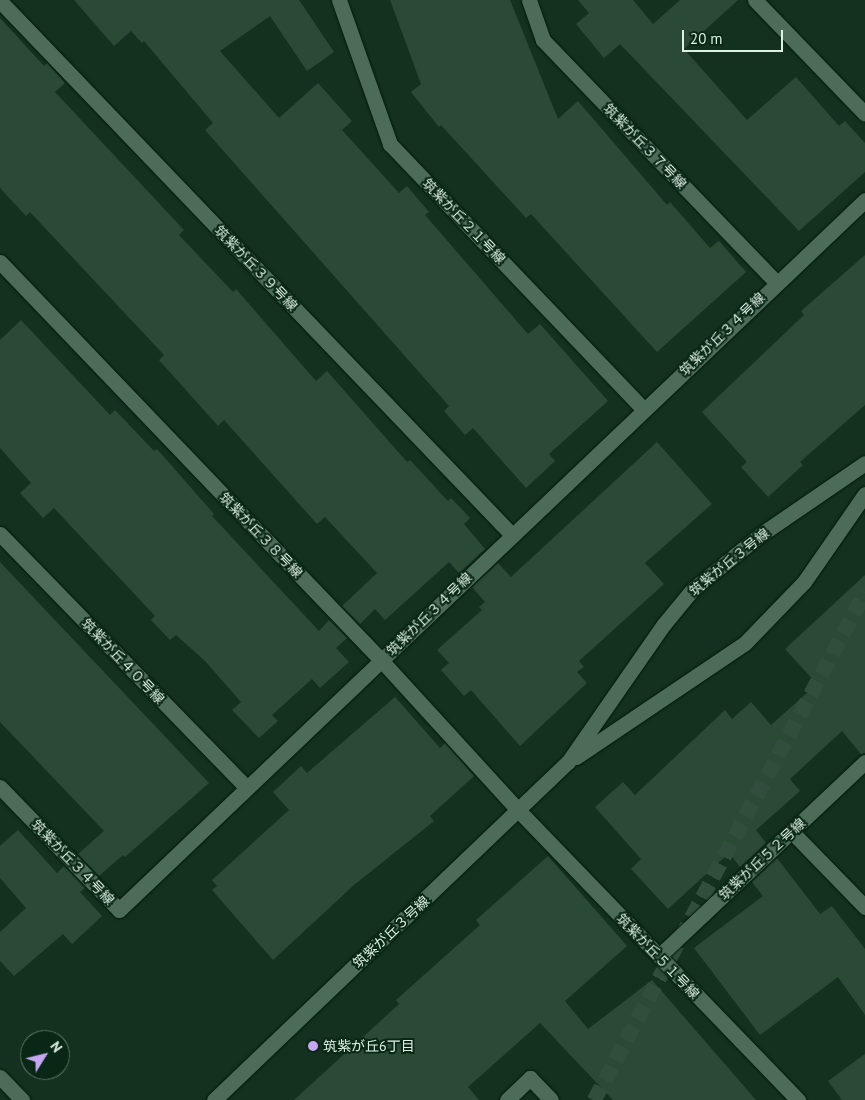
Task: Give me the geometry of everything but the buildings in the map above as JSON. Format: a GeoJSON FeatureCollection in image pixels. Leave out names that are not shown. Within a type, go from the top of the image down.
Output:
{"type":"FeatureCollection","features":[{"type":"Feature","properties":{"kind":"street","name":"筑紫が丘２１号線"},"geometry":{"type":"LineString","coordinates":[[340,0],[390,144],[643,409]]}},
{"type":"Feature","properties":{"kind":"street","name":"筑紫が丘３７号線"},"geometry":{"type":"LineString","coordinates":[[529,0],[543,40],[776,282]]}},
{"type":"Feature","properties":{"kind":"street"},"geometry":{"type":"LineString","coordinates":[[756,0],[865,114]]}},
{"type":"Feature","properties":{"kind":"street","name":"筑紫が丘３９号線"},"geometry":{"type":"LineString","coordinates":[[0,1],[512,535]]}},
{"type":"Feature","properties":{"kind":"street","name":"筑紫が丘３４号線"},"geometry":{"type":"LineString","coordinates":[[0,787],[119,910],[776,282],[865,200]]}},
{"type":"Feature","properties":{"kind":"street","name":"筑紫が丘３８号線"},"geometry":{"type":"LineString","coordinates":[[0,262],[381,660],[519,811]]}},
{"type":"Feature","properties":{"kind":"street","name":"筑紫が丘３号線"},"geometry":{"type":"LineString","coordinates":[[214,1100],[519,811],[568,762],[664,624],[693,590],[760,535],[865,463]]}},
{"type":"Feature","properties":{"kind":"street","name":"筑紫が丘３号線"},"geometry":{"type":"LineString","coordinates":[[568,762],[745,643],[804,582],[865,494]]}},
{"type":"Feature","properties":{"kind":"street","name":"筑紫が丘４０号線"},"geometry":{"type":"LineString","coordinates":[[0,534],[247,788]]}},
{"type":"Feature","properties":{"kind":"street","name":"筑紫が丘５２号線"},"geometry":{"type":"LineString","coordinates":[[659,956],[865,762]]}},
{"type":"Feature","properties":{"kind":"street","name":"筑紫が丘５１号線"},"geometry":{"type":"LineString","coordinates":[[519,811],[798,1100]]}},
{"type":"Feature","properties":{"kind":"street"},"geometry":{"type":"LineString","coordinates":[[792,832],[865,907]]}},
{"type":"Feature","properties":{"kind":"street"},"geometry":{"type":"LineString","coordinates":[[0,1077],[22,1100]]}},
{"type":"Feature","properties":{"kind":"street"},"geometry":{"type":"LineString","coordinates":[[507,1100],[530,1078],[551,1100]]}},
{"type":"Feature","properties":{"kind":"tunnel"},"geometry":{"type":"LineString","coordinates":[[594,1100],[865,592]]}},
{"type":"Feature","properties":{"kind":"place","name":"筑紫が丘6丁目"},"geometry":{"type":"Point","coordinates":[313,1046]}}]}
